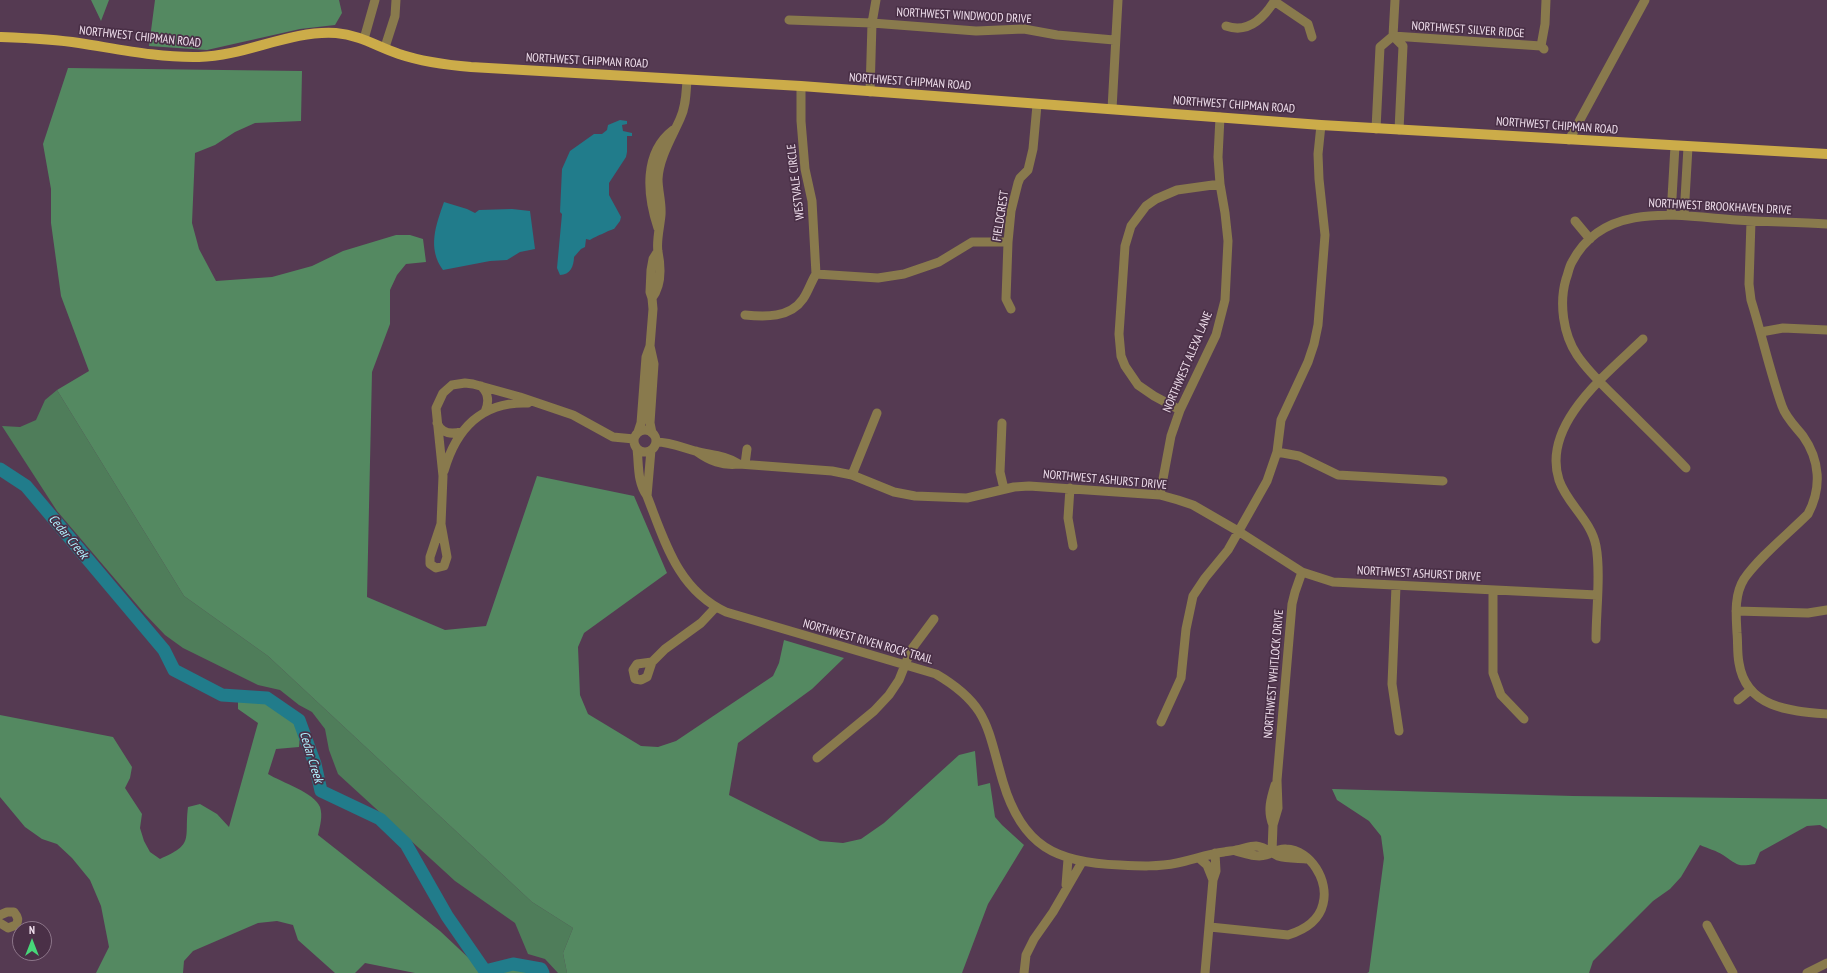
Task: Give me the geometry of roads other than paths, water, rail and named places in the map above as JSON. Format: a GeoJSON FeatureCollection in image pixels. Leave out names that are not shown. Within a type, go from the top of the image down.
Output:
{"type":"FeatureCollection","features":[{"type":"Feature","properties":{"kind":"main road","name":"NORTHWEST CHIPMAN ROAD"},"geometry":{"type":"LineString","coordinates":[[0,38],[44,40],[142,52],[199,57],[252,48],[302,35],[318,33],[348,34],[385,47],[397,53],[425,61],[463,67],[801,86],[1037,105],[1112,109],[1376,129],[1827,154]]}},
{"type":"Feature","properties":{"kind":"street"},"geometry":{"type":"LineString","coordinates":[[364,39],[375,0]]}},
{"type":"Feature","properties":{"kind":"street"},"geometry":{"type":"LineString","coordinates":[[385,47],[395,16],[396,0]]}},
{"type":"Feature","properties":{"kind":"street"},"geometry":{"type":"LineString","coordinates":[[870,92],[872,24],[876,0]]}},
{"type":"Feature","properties":{"kind":"street"},"geometry":{"type":"LineString","coordinates":[[1112,109],[1114,40],[1118,0]]}},
{"type":"Feature","properties":{"kind":"street"},"geometry":{"type":"LineString","coordinates":[[1376,129],[1380,47],[1393,36],[1395,0]]}},
{"type":"Feature","properties":{"kind":"street","name":"NORTHWEST SILVER RIDGE"},"geometry":{"type":"LineString","coordinates":[[1393,36],[1543,48],[1546,0]]}},
{"type":"Feature","properties":{"kind":"street"},"geometry":{"type":"LineString","coordinates":[[1569,140],[1645,0]]}},
{"type":"Feature","properties":{"kind":"street"},"geometry":{"type":"LineString","coordinates":[[1226,26],[1235,29],[1252,25],[1265,15],[1275,1],[1308,24],[1312,37]]}},
{"type":"Feature","properties":{"kind":"street","name":"NORTHWEST WINDWOOD DRIVE"},"geometry":{"type":"LineString","coordinates":[[789,20],[976,31],[1024,29],[1057,35],[1114,40]]}},
{"type":"Feature","properties":{"kind":"street"},"geometry":{"type":"LineString","coordinates":[[1393,36],[1404,46],[1399,130]]}},
{"type":"Feature","properties":{"kind":"street","name":"NORTHWEST RIVEN ROCK TRAIL"},"geometry":{"type":"LineString","coordinates":[[647,496],[653,446],[650,423],[654,364],[650,346],[652,298],[650,292],[650,270],[658,251],[659,232],[654,214],[650,174],[653,156],[657,147],[673,130],[680,119],[684,108],[687,80]]}},
{"type":"Feature","properties":{"kind":"street","name":"WESTVALE CIRCLE"},"geometry":{"type":"LineString","coordinates":[[801,86],[801,121],[805,169],[812,201],[816,274]]}},
{"type":"Feature","properties":{"kind":"street","name":"FIELDCREST"},"geometry":{"type":"LineString","coordinates":[[1011,309],[1006,299],[1008,242],[1014,198],[1020,178],[1028,170],[1033,149],[1037,105]]}},
{"type":"Feature","properties":{"kind":"street","name":"NORTHWEST ALEXA LANE"},"geometry":{"type":"LineString","coordinates":[[1160,495],[1171,436],[1180,410],[1216,335],[1223,312],[1228,234],[1220,184],[1218,157],[1220,117]]}},
{"type":"Feature","properties":{"kind":"street"},"geometry":{"type":"LineString","coordinates":[[1161,722],[1176,693],[1181,678],[1186,628],[1193,596],[1228,550],[1267,481],[1277,452],[1281,420],[1308,362],[1318,325],[1325,235],[1318,154],[1321,125]]}},
{"type":"Feature","properties":{"kind":"street"},"geometry":{"type":"LineString","coordinates":[[1671,215],[1675,146]]}},
{"type":"Feature","properties":{"kind":"street"},"geometry":{"type":"LineString","coordinates":[[1684,216],[1688,146]]}},
{"type":"Feature","properties":{"kind":"street"},"geometry":{"type":"LineString","coordinates":[[1180,410],[1154,396],[1138,385],[1125,366],[1121,356],[1119,334],[1125,246],[1131,226],[1146,206],[1156,199],[1177,190],[1220,184]]}},
{"type":"Feature","properties":{"kind":"street","name":"NORTHWEST BROOKHAVEN DRIVE"},"geometry":{"type":"LineString","coordinates":[[1686,468],[1600,381],[1576,354],[1567,335],[1562,306],[1565,284],[1572,262],[1590,239],[1606,227],[1628,218],[1639,216],[1671,215],[1751,221],[1827,224]]}},
{"type":"Feature","properties":{"kind":"street"},"geometry":{"type":"LineString","coordinates":[[1576,221],[1590,239]]}},
{"type":"Feature","properties":{"kind":"street"},"geometry":{"type":"LineString","coordinates":[[1751,221],[1749,284],[1750,300],[1761,332],[1784,412],[1812,450],[1822,472],[1814,503],[1808,514],[1757,564],[1744,580],[1738,592],[1736,611],[1739,663],[1742,676],[1749,690],[1768,702],[1792,711],[1827,714]]}},
{"type":"Feature","properties":{"kind":"street"},"geometry":{"type":"LineString","coordinates":[[745,315],[762,317],[778,315],[790,310],[802,300],[816,274],[878,278],[904,274],[940,262],[972,242],[1008,242]]}},
{"type":"Feature","properties":{"kind":"street"},"geometry":{"type":"LineString","coordinates":[[1761,332],[1783,328],[1827,330]]}},
{"type":"Feature","properties":{"kind":"street"},"geometry":{"type":"LineString","coordinates":[[1596,640],[1596,545],[1585,522],[1571,502],[1559,480],[1556,458],[1560,435],[1569,418],[1585,396],[1642,339]]}},
{"type":"Feature","properties":{"kind":"street","name":"NORTHWEST RIVEN ROCK TRAIL"},"geometry":{"type":"LineString","coordinates":[[650,346],[646,357],[641,423],[636,436],[640,483],[647,496],[670,553],[682,576],[697,594],[716,607],[737,616],[936,674],[954,684],[969,698],[981,713],[989,730],[1003,782],[1015,815],[1039,842],[1051,851],[1068,859],[1098,864],[1163,866],[1215,853],[1256,846],[1265,848],[1272,852]]}},
{"type":"Feature","properties":{"kind":"street"},"geometry":{"type":"LineString","coordinates":[[441,524],[443,476],[436,420],[437,402],[443,392],[458,383],[481,386],[574,415],[613,437],[636,436],[644,429],[652,433]]}},
{"type":"Feature","properties":{"kind":"street"},"geometry":{"type":"LineString","coordinates":[[481,386],[487,396],[488,405],[485,412]]}},
{"type":"Feature","properties":{"kind":"street"},"geometry":{"type":"LineString","coordinates":[[443,476],[449,454],[463,431],[471,422],[485,412],[510,404],[537,403]]}},
{"type":"Feature","properties":{"kind":"street"},"geometry":{"type":"LineString","coordinates":[[852,475],[877,414]]}},
{"type":"Feature","properties":{"kind":"street"},"geometry":{"type":"LineString","coordinates":[[436,420],[441,429],[444,431],[453,434],[463,431]]}},
{"type":"Feature","properties":{"kind":"street"},"geometry":{"type":"LineString","coordinates":[[1002,423],[1000,472],[1004,489]]}},
{"type":"Feature","properties":{"kind":"street","name":"NORTHWEST ASHURST DRIVE"},"geometry":{"type":"LineString","coordinates":[[653,446],[678,444],[696,451],[710,461],[728,465],[742,464],[832,471],[852,475],[904,495],[967,498],[1004,489],[1030,486],[1160,495],[1193,505],[1302,572],[1333,582],[1597,595]]}},
{"type":"Feature","properties":{"kind":"street"},"geometry":{"type":"LineString","coordinates":[[637,449],[644,452],[653,446]]}},
{"type":"Feature","properties":{"kind":"street"},"geometry":{"type":"LineString","coordinates":[[742,464],[747,449]]}},
{"type":"Feature","properties":{"kind":"street"},"geometry":{"type":"LineString","coordinates":[[1277,452],[1299,456],[1338,475],[1443,481]]}},
{"type":"Feature","properties":{"kind":"street"},"geometry":{"type":"LineString","coordinates":[[1817,487],[1827,488]]}},
{"type":"Feature","properties":{"kind":"street"},"geometry":{"type":"LineString","coordinates":[[1070,488],[1068,518],[1073,546]]}},
{"type":"Feature","properties":{"kind":"street","name":"NORTHWEST WHITLOCK DRIVE"},"geometry":{"type":"LineString","coordinates":[[1272,852],[1273,825],[1278,808],[1277,780],[1292,604],[1294,592],[1302,572]]}},
{"type":"Feature","properties":{"kind":"street"},"geometry":{"type":"LineString","coordinates":[[1396,586],[1392,684],[1399,731]]}},
{"type":"Feature","properties":{"kind":"street"},"geometry":{"type":"LineString","coordinates":[[1493,590],[1492,673],[1502,695],[1524,719]]}},
{"type":"Feature","properties":{"kind":"street"},"geometry":{"type":"LineString","coordinates":[[652,662],[665,649],[701,624],[716,607]]}},
{"type":"Feature","properties":{"kind":"street"},"geometry":{"type":"LineString","coordinates":[[1736,611],[1808,613],[1827,610]]}},
{"type":"Feature","properties":{"kind":"street"},"geometry":{"type":"LineString","coordinates":[[817,758],[884,702],[894,688],[911,650],[934,619]]}},
{"type":"Feature","properties":{"kind":"street"},"geometry":{"type":"LineString","coordinates":[[1738,700],[1749,690]]}},
{"type":"Feature","properties":{"kind":"street"},"geometry":{"type":"LineString","coordinates":[[1210,927],[1279,935],[1298,932],[1312,924],[1321,911],[1324,895],[1320,874],[1308,859],[1300,852],[1280,849],[1272,852]]}},
{"type":"Feature","properties":{"kind":"street"},"geometry":{"type":"LineString","coordinates":[[1205,973],[1213,880],[1216,872],[1215,853]]}},
{"type":"Feature","properties":{"kind":"street"},"geometry":{"type":"LineString","coordinates":[[1199,858],[1207,865],[1213,880]]}},
{"type":"Feature","properties":{"kind":"street"},"geometry":{"type":"LineString","coordinates":[[1066,888],[1068,859]]}},
{"type":"Feature","properties":{"kind":"street"},"geometry":{"type":"LineString","coordinates":[[1024,973],[1026,955],[1034,939],[1053,912],[1082,862]]}},
{"type":"Feature","properties":{"kind":"street"},"geometry":{"type":"LineString","coordinates":[[0,915],[7,912],[14,912],[18,917],[18,921],[16,925],[8,928],[0,923]]}},
{"type":"Feature","properties":{"kind":"street"},"geometry":{"type":"LineString","coordinates":[[1707,925],[1733,973]]}},
{"type":"Feature","properties":{"kind":"street"},"geometry":{"type":"LineString","coordinates":[[1807,973],[1827,963]]}},
{"type":"Feature","properties":{"kind":"water"},"geometry":{"type":"Polygon","coordinates":[[[620,120],[627,121],[627,124],[622,125],[623,131],[632,133],[632,136],[627,136],[626,157],[609,183],[609,195],[621,217],[620,221],[614,229],[590,240],[586,239],[585,247],[581,249],[574,257],[573,264],[569,272],[560,275],[557,268],[562,214],[560,212],[562,169],[570,151],[594,134],[602,134],[607,130],[608,125],[620,120]]]}},
{"type":"Feature","properties":{"kind":"water"},"geometry":{"type":"Polygon","coordinates":[[[444,202],[475,213],[479,210],[512,209],[530,211],[535,249],[520,252],[507,260],[490,261],[443,270],[435,253],[434,236],[444,202]]]}},
{"type":"Feature","properties":{"kind":"waterway","name":"Cedar Creek"},"geometry":{"type":"LineString","coordinates":[[0,469],[26,486],[164,650],[174,670],[222,695],[267,698],[299,720],[315,764],[321,791],[380,819],[406,844],[447,916],[485,971],[513,964],[541,969],[543,973]]}}]}
